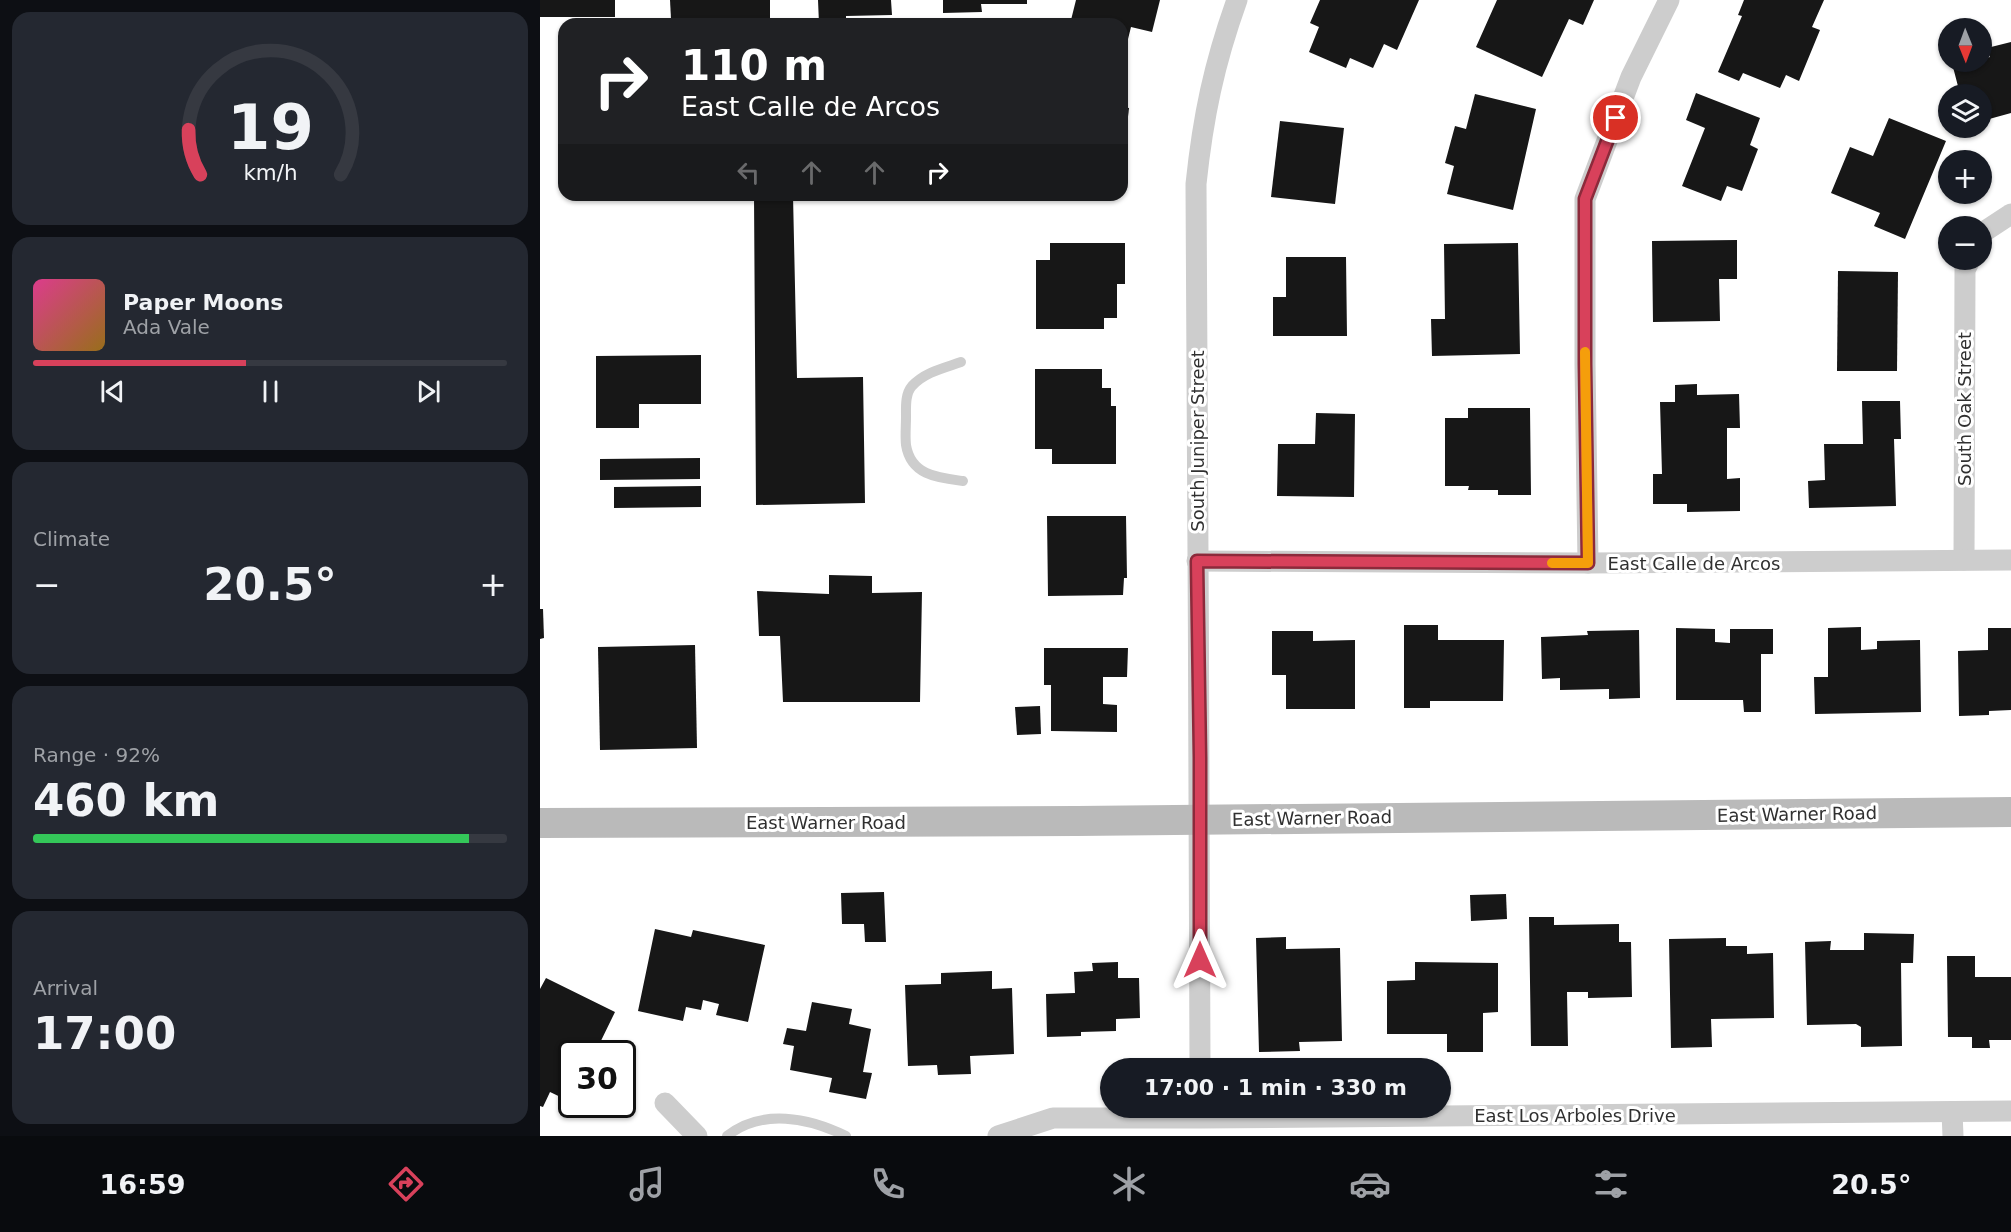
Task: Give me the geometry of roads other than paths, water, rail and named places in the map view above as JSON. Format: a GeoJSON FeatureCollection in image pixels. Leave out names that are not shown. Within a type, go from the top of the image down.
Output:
{"type":"FeatureCollection","features":[{"type":"Feature","properties":{"kind":"main road","name":"East Warner Road"},"geometry":{"type":"LineString","coordinates":[[540,823],[2011,812]]}},
{"type":"Feature","properties":{"kind":"street","name":"South Juniper Street"},"geometry":{"type":"LineString","coordinates":[[1200,1058],[1196,184],[1200,141],[1210,88],[1222,41],[1237,0]]}},
{"type":"Feature","properties":{"kind":"street"},"geometry":{"type":"LineString","coordinates":[[1588,563],[1585,199],[1631,77],[1669,0]]}},
{"type":"Feature","properties":{"kind":"street"},"geometry":{"type":"LineString","coordinates":[[1992,226],[2011,214]]}},
{"type":"Feature","properties":{"kind":"street","name":"South Oak Street"},"geometry":{"type":"LineString","coordinates":[[1964,560],[1965,270]]}},
{"type":"Feature","properties":{"kind":"street","name":"East Calle de Arcos"},"geometry":{"type":"LineString","coordinates":[[1197,561],[1588,563],[2011,560]]}},
{"type":"Feature","properties":{"kind":"street"},"geometry":{"type":"LineString","coordinates":[[665,1103],[697,1136]]}},
{"type":"Feature","properties":{"kind":"street","name":"East Los Arboles Drive"},"geometry":{"type":"LineString","coordinates":[[998,1136],[1053,1118],[1200,1120],[2011,1111]]}},
{"type":"Feature","properties":{"kind":"street"},"geometry":{"type":"LineString","coordinates":[[1952,1112],[1953,1136]]}},
{"type":"Feature","properties":{"kind":"lane"},"geometry":{"type":"LineString","coordinates":[[961,362],[921,378],[910,389],[906,402],[906,447],[912,461],[921,471],[933,477],[963,481]]}},
{"type":"Feature","properties":{"kind":"lane"},"geometry":{"type":"LineString","coordinates":[[727,1136],[746,1125],[770,1118],[824,1125],[846,1136]]}}]}
